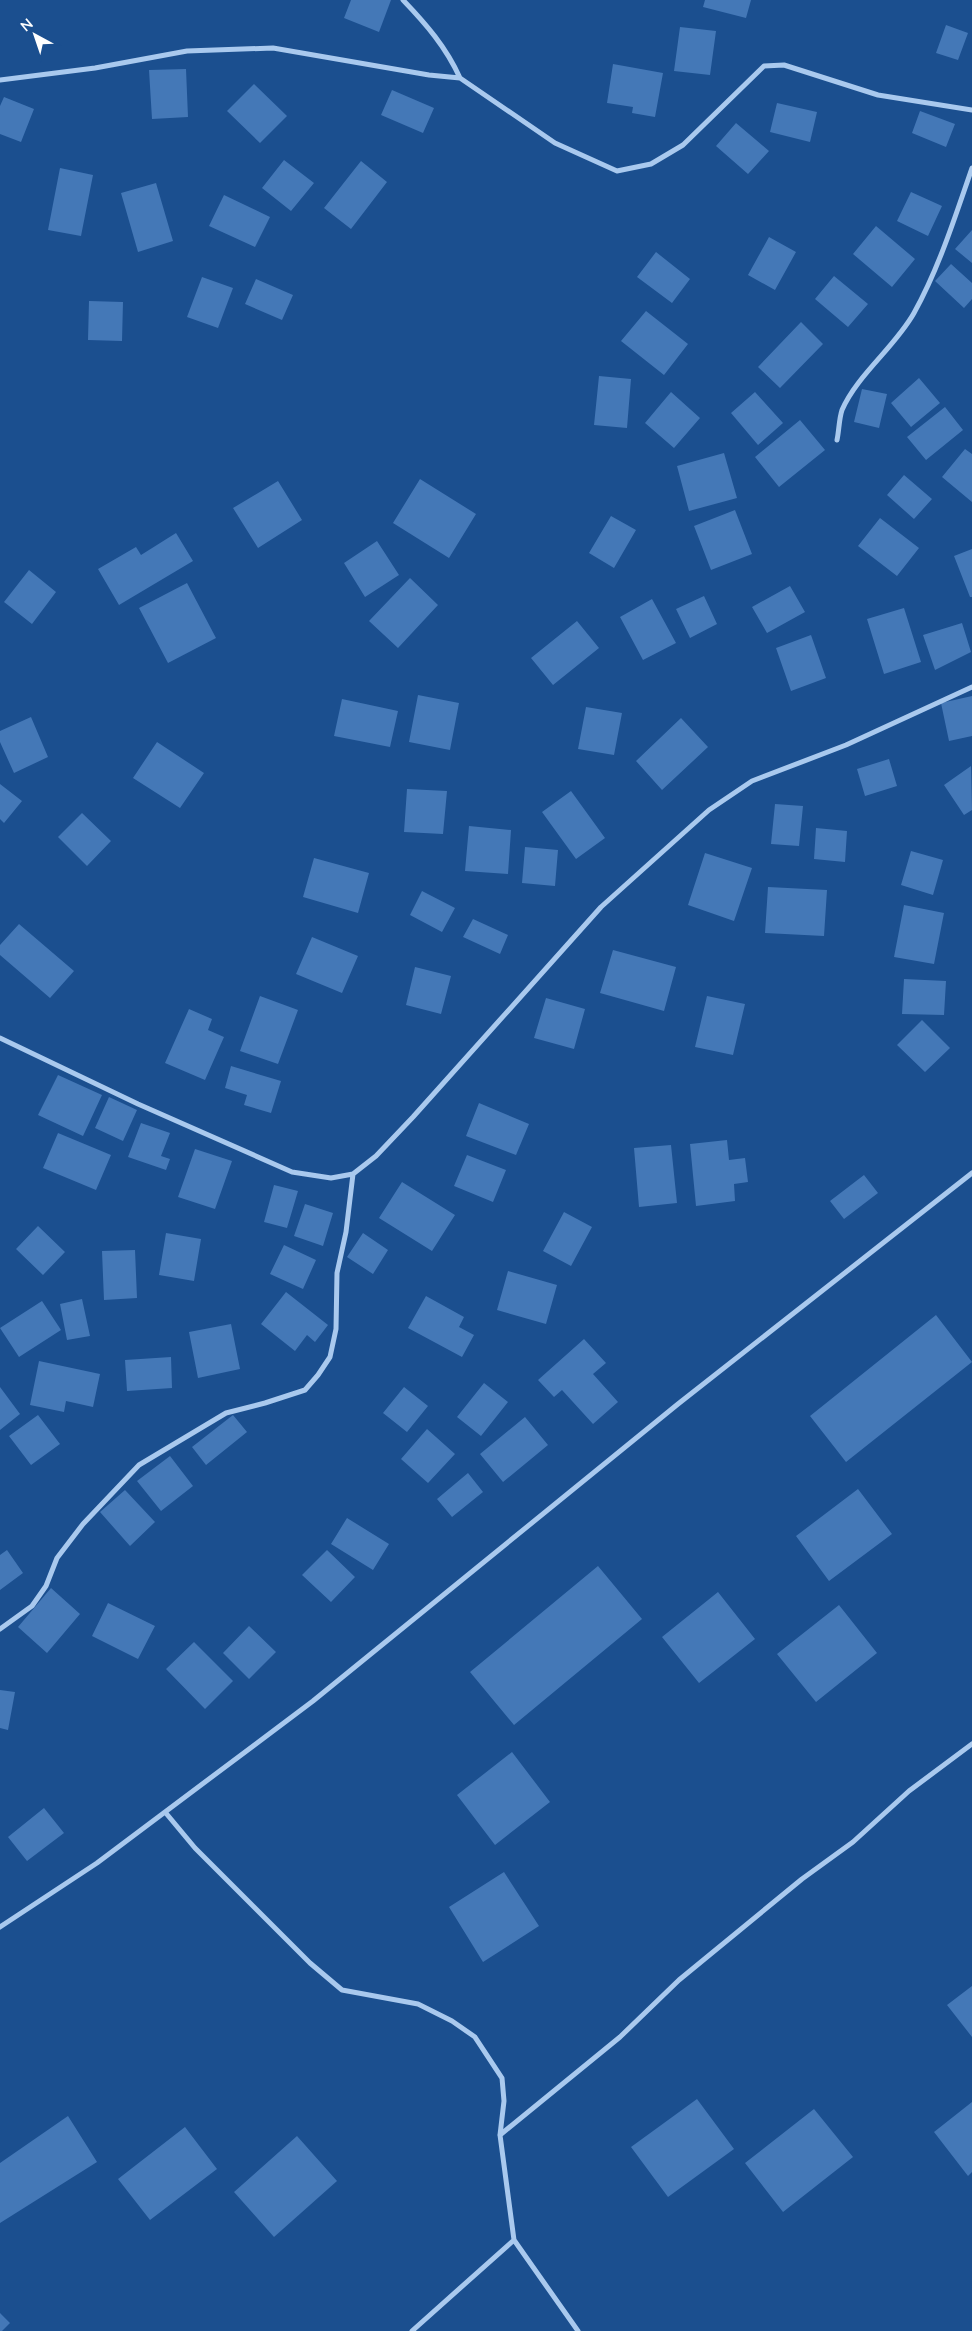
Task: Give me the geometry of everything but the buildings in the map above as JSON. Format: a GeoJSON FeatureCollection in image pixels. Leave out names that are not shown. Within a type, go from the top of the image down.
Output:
{"type":"FeatureCollection","features":[{"type":"Feature","properties":{"kind":"street"},"geometry":{"type":"LineString","coordinates":[[403,0],[431,29],[453,62],[460,78]]}},
{"type":"Feature","properties":{"kind":"street"},"geometry":{"type":"LineString","coordinates":[[0,80],[95,68],[187,51],[273,48],[429,75],[460,78],[555,143],[617,171],[651,164],[683,145],[764,66],[784,65],[878,95],[972,110]]}},
{"type":"Feature","properties":{"kind":"street"},"geometry":{"type":"LineString","coordinates":[[837,440],[842,411],[862,378],[894,343],[914,312],[952,226],[972,168]]}},
{"type":"Feature","properties":{"kind":"street"},"geometry":{"type":"LineString","coordinates":[[0,1038],[138,1104],[292,1172],[331,1178],[354,1174],[376,1156],[413,1117],[600,907],[709,810],[752,781],[846,745],[972,687]]}},
{"type":"Feature","properties":{"kind":"street"},"geometry":{"type":"LineString","coordinates":[[0,1927],[97,1863],[313,1701],[678,1404],[972,1173]]}},
{"type":"Feature","properties":{"kind":"street"},"geometry":{"type":"LineString","coordinates":[[0,1629],[32,1606],[46,1586],[56,1558],[83,1524],[139,1465],[226,1413],[305,1390],[318,1375],[330,1357],[336,1329],[337,1273],[346,1232],[354,1174]]}},
{"type":"Feature","properties":{"kind":"street"},"geometry":{"type":"LineString","coordinates":[[500,2136],[620,2037],[701,1962],[802,1879],[854,1842],[909,1791],[972,1744]]}},
{"type":"Feature","properties":{"kind":"street"},"geometry":{"type":"LineString","coordinates":[[165,1812],[195,1848],[310,1963],[342,1990],[418,2004],[452,2020],[475,2037],[502,2078],[504,2101],[500,2136],[514,2240],[578,2331]]}},
{"type":"Feature","properties":{"kind":"street"},"geometry":{"type":"LineString","coordinates":[[412,2331],[514,2240]]}}]}
